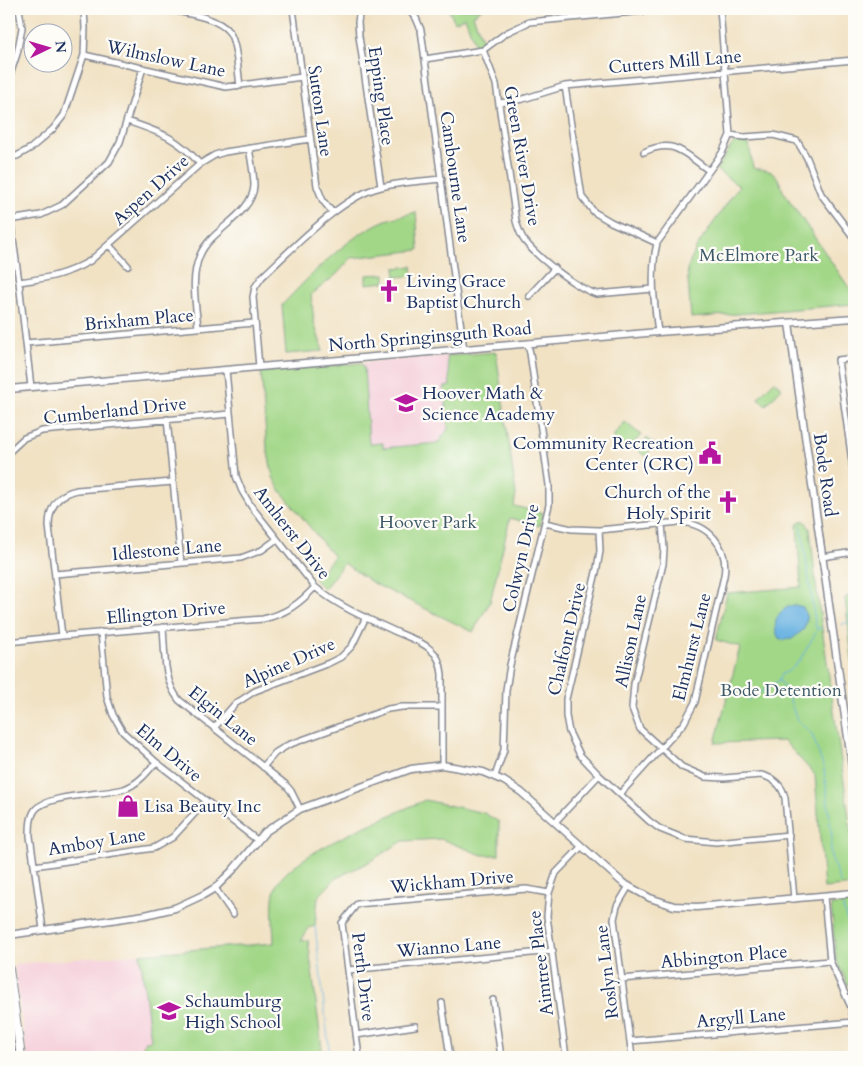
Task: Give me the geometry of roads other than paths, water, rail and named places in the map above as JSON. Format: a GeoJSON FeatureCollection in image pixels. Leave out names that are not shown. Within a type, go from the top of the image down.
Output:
{"type":"FeatureCollection","features":[{"type":"Feature","properties":{"kind":"main road"},"geometry":{"type":"LineString","coordinates":[[9,969],[21,1057]]}},
{"type":"Feature","properties":{"kind":"main road"},"geometry":{"type":"LineString","coordinates":[[9,1044],[10,1057]]}},
{"type":"Feature","properties":{"kind":"street"},"geometry":{"type":"LineString","coordinates":[[9,78],[17,54],[22,28],[20,9]]}},
{"type":"Feature","properties":{"kind":"street"},"geometry":{"type":"LineString","coordinates":[[9,157],[17,156],[31,148],[53,129],[64,115],[84,55],[84,9]]}},
{"type":"Feature","properties":{"kind":"street"},"geometry":{"type":"LineString","coordinates":[[167,9],[213,21],[229,31],[233,43],[240,86]]}},
{"type":"Feature","properties":{"kind":"street","name":"Sutton Lane"},"geometry":{"type":"LineString","coordinates":[[293,9],[318,190],[333,213]]}},
{"type":"Feature","properties":{"kind":"street","name":"Epping Place"},"geometry":{"type":"LineString","coordinates":[[360,9],[359,36],[381,187]]}},
{"type":"Feature","properties":{"kind":"street"},"geometry":{"type":"LineString","coordinates":[[579,9],[580,16]]}},
{"type":"Feature","properties":{"kind":"street"},"geometry":{"type":"LineString","coordinates":[[425,59],[484,50],[506,33],[529,22],[665,9]]}},
{"type":"Feature","properties":{"kind":"street"},"geometry":{"type":"LineString","coordinates":[[658,332],[653,289],[653,258],[657,243],[722,153],[730,135],[720,9]]}},
{"type":"Feature","properties":{"kind":"street","name":"Cambourne Lane"},"geometry":{"type":"LineString","coordinates":[[408,10],[416,18],[420,26],[464,350]]}},
{"type":"Feature","properties":{"kind":"street","name":"Green River Drive"},"geometry":{"type":"LineString","coordinates":[[484,50],[494,77],[500,103],[518,230],[530,246],[554,268],[580,287],[597,294],[653,289]]}},
{"type":"Feature","properties":{"kind":"street","name":"Wilmslow Lane"},"geometry":{"type":"LineString","coordinates":[[84,55],[217,86],[240,86],[302,77]]}},
{"type":"Feature","properties":{"kind":"street","name":"Cutters Mill Lane"},"geometry":{"type":"LineString","coordinates":[[500,103],[523,99],[565,86],[854,60]]}},
{"type":"Feature","properties":{"kind":"street"},"geometry":{"type":"LineString","coordinates":[[9,220],[41,215],[62,205],[109,162],[120,142],[143,68]]}},
{"type":"Feature","properties":{"kind":"street"},"geometry":{"type":"LineString","coordinates":[[565,86],[582,197],[594,212],[657,243]]}},
{"type":"Feature","properties":{"kind":"street"},"geometry":{"type":"LineString","coordinates":[[126,121],[173,138],[190,152],[200,164]]}},
{"type":"Feature","properties":{"kind":"street"},"geometry":{"type":"LineString","coordinates":[[730,135],[744,137],[773,135],[797,141],[821,194],[854,238]]}},
{"type":"Feature","properties":{"kind":"street","name":"Aspen Drive"},"geometry":{"type":"LineString","coordinates":[[19,282],[49,278],[72,271],[90,260],[200,164],[220,153],[310,139]]}},
{"type":"Feature","properties":{"kind":"street"},"geometry":{"type":"LineString","coordinates":[[644,152],[656,146],[670,146],[680,150],[708,170]]}},
{"type":"Feature","properties":{"kind":"street"},"geometry":{"type":"LineString","coordinates":[[198,328],[194,282],[198,261],[210,240],[244,209],[251,198],[254,183],[249,148]]}},
{"type":"Feature","properties":{"kind":"street"},"geometry":{"type":"LineString","coordinates":[[258,367],[253,297],[259,280],[333,213],[359,195],[381,187],[442,179]]}},
{"type":"Feature","properties":{"kind":"street"},"geometry":{"type":"LineString","coordinates":[[9,210],[31,387]]}},
{"type":"Feature","properties":{"kind":"street"},"geometry":{"type":"LineString","coordinates":[[109,245],[128,266]]}},
{"type":"Feature","properties":{"kind":"street"},"geometry":{"type":"LineString","coordinates":[[529,296],[554,268]]}},
{"type":"Feature","properties":{"kind":"street","name":"North Springinsguth Road"},"geometry":{"type":"LineString","coordinates":[[9,389],[528,345],[658,332],[854,318]]}},
{"type":"Feature","properties":{"kind":"street","name":"Brixham Place"},"geometry":{"type":"LineString","coordinates":[[26,343],[254,323]]}},
{"type":"Feature","properties":{"kind":"street","name":"Bode Road"},"geometry":{"type":"LineString","coordinates":[[789,323],[854,780]]}},
{"type":"Feature","properties":{"kind":"street","name":"Colwyn Drive"},"geometry":{"type":"LineString","coordinates":[[495,776],[504,750],[505,697],[508,674],[549,505],[549,485],[528,345]]}},
{"type":"Feature","properties":{"kind":"street"},"geometry":{"type":"LineString","coordinates":[[854,358],[838,360],[854,476]]}},
{"type":"Feature","properties":{"kind":"street","name":"Amherst Drive"},"geometry":{"type":"LineString","coordinates":[[226,370],[235,466],[238,484],[246,499],[316,587],[339,604],[424,644],[436,655],[442,674],[442,765]]}},
{"type":"Feature","properties":{"kind":"street","name":"Cumberland Drive"},"geometry":{"type":"LineString","coordinates":[[9,452],[24,438],[42,431],[230,414]]}},
{"type":"Feature","properties":{"kind":"street"},"geometry":{"type":"LineString","coordinates":[[168,420],[181,563]]}},
{"type":"Feature","properties":{"kind":"street"},"geometry":{"type":"LineString","coordinates":[[62,636],[49,526],[49,518],[54,503],[65,494],[77,490],[173,482]]}},
{"type":"Feature","properties":{"kind":"street","name":"Elmhurst Lane"},"geometry":{"type":"LineString","coordinates":[[620,794],[662,750],[684,723],[695,702],[725,572],[725,560],[718,542],[710,533],[698,525],[680,522],[662,523]]}},
{"type":"Feature","properties":{"kind":"street"},"geometry":{"type":"LineString","coordinates":[[545,523],[572,529],[599,530],[662,523]]}},
{"type":"Feature","properties":{"kind":"street","name":"Allison Lane"},"geometry":{"type":"LineString","coordinates":[[662,523],[663,564],[634,684],[632,708],[640,729],[682,767],[705,777],[724,778],[761,775],[772,779],[781,787],[784,794],[789,835],[794,899]]}},
{"type":"Feature","properties":{"kind":"street","name":"Chalfont Drive"},"geometry":{"type":"LineString","coordinates":[[599,530],[600,551],[597,568],[567,692],[567,725],[573,744],[586,763],[649,821],[686,839],[716,842],[789,835]]}},
{"type":"Feature","properties":{"kind":"street","name":"Idlestone Lane"},"geometry":{"type":"LineString","coordinates":[[55,574],[249,556],[262,550],[276,539]]}},
{"type":"Feature","properties":{"kind":"street"},"geometry":{"type":"LineString","coordinates":[[822,558],[854,552]]}},
{"type":"Feature","properties":{"kind":"street","name":"Ellington Drive"},"geometry":{"type":"LineString","coordinates":[[9,642],[271,617],[297,605],[316,587]]}},
{"type":"Feature","properties":{"kind":"street","name":"Alpine Drive"},"geometry":{"type":"LineString","coordinates":[[214,728],[235,704],[266,685],[341,657],[352,646],[366,617]]}},
{"type":"Feature","properties":{"kind":"street","name":"Elgin Lane"},"geometry":{"type":"LineString","coordinates":[[163,628],[167,674],[171,688],[179,700],[291,791],[300,809]]}},
{"type":"Feature","properties":{"kind":"street","name":"Elm Drive"},"geometry":{"type":"LineString","coordinates":[[101,632],[106,688],[113,715],[127,737],[156,762],[257,840]]}},
{"type":"Feature","properties":{"kind":"street"},"geometry":{"type":"LineString","coordinates":[[263,767],[275,753],[288,745],[388,709],[442,707]]}},
{"type":"Feature","properties":{"kind":"street"},"geometry":{"type":"LineString","coordinates":[[43,930],[30,826],[34,810],[40,805],[54,800],[125,788],[142,778],[156,762]]}},
{"type":"Feature","properties":{"kind":"street"},"geometry":{"type":"LineString","coordinates":[[9,935],[161,912],[190,902],[215,888],[232,871],[257,840],[274,825],[300,809],[411,769],[442,765],[473,769],[495,776],[521,792],[617,878],[650,898],[674,906],[721,906],[854,893]]}},
{"type":"Feature","properties":{"kind":"street"},"geometry":{"type":"LineString","coordinates":[[555,822],[599,775]]}},
{"type":"Feature","properties":{"kind":"street","name":"Amboy Lane"},"geometry":{"type":"LineString","coordinates":[[34,866],[154,848],[173,837],[206,801]]}},
{"type":"Feature","properties":{"kind":"street","name":"Aimtree Place"},"geometry":{"type":"LineString","coordinates":[[566,1057],[547,910],[549,893],[556,873],[581,847]]}},
{"type":"Feature","properties":{"kind":"street","name":"Roslyn Lane"},"geometry":{"type":"LineString","coordinates":[[629,886],[616,906],[614,919],[632,1057]]}},
{"type":"Feature","properties":{"kind":"street"},"geometry":{"type":"LineString","coordinates":[[215,888],[232,914]]}},
{"type":"Feature","properties":{"kind":"street","name":"Wickham Drive"},"geometry":{"type":"LineString","coordinates":[[357,904],[526,889],[549,893]]}},
{"type":"Feature","properties":{"kind":"street"},"geometry":{"type":"LineString","coordinates":[[824,897],[830,961],[850,1006],[854,1023]]}},
{"type":"Feature","properties":{"kind":"street","name":"Perth Drive"},"geometry":{"type":"LineString","coordinates":[[357,904],[342,923],[359,1057]]}},
{"type":"Feature","properties":{"kind":"street","name":"Wianno Lane"},"geometry":{"type":"LineString","coordinates":[[348,970],[553,951]]}},
{"type":"Feature","properties":{"kind":"street","name":"Abbington Place"},"geometry":{"type":"LineString","coordinates":[[621,979],[830,961]]}},
{"type":"Feature","properties":{"kind":"street"},"geometry":{"type":"LineString","coordinates":[[493,1000],[501,1057]]}},
{"type":"Feature","properties":{"kind":"street"},"geometry":{"type":"LineString","coordinates":[[442,1003],[450,1057]]}},
{"type":"Feature","properties":{"kind":"street","name":"Argyll Lane"},"geometry":{"type":"LineString","coordinates":[[630,1041],[854,1023]]}},
{"type":"Feature","properties":{"kind":"street"},"geometry":{"type":"LineString","coordinates":[[356,1035],[415,1026]]}},
{"type":"Feature","properties":{"kind":"water"},"geometry":{"type":"Polygon","coordinates":[[[794,605],[803,607],[807,619],[804,629],[792,639],[780,640],[776,629],[777,618],[783,610],[794,605]]]}},
{"type":"Feature","properties":{"kind":"waterway"},"geometry":{"type":"LineString","coordinates":[[801,525],[816,628],[822,628]]}},
{"type":"Feature","properties":{"kind":"waterway"},"geometry":{"type":"LineString","coordinates":[[841,625],[851,621],[849,615],[854,610]]}},
{"type":"Feature","properties":{"kind":"waterway"},"geometry":{"type":"LineString","coordinates":[[748,700],[778,681],[782,674],[789,671],[800,660],[818,629]]}},
{"type":"Feature","properties":{"kind":"waterway"},"geometry":{"type":"LineString","coordinates":[[779,680],[786,690],[797,720],[812,734],[824,769],[832,838],[830,853],[840,883]]}},
{"type":"Feature","properties":{"kind":"waterway"},"geometry":{"type":"LineString","coordinates":[[843,907],[848,924],[846,943],[850,958]]}},
{"type":"Feature","properties":{"kind":"waterway"},"geometry":{"type":"LineString","coordinates":[[315,926],[330,1057]]}},
{"type":"Feature","properties":{"kind":"place","name":"Living Grace Baptist Church"},"geometry":{"type":"Point","coordinates":[389,291]}},
{"type":"Feature","properties":{"kind":"place","name":"Hoover Math & Science Academy"},"geometry":{"type":"Point","coordinates":[406,403]}},
{"type":"Feature","properties":{"kind":"place","name":"Community Recreation Center (CRC)"},"geometry":{"type":"Point","coordinates":[710,453]}},
{"type":"Feature","properties":{"kind":"place","name":"Church of the Holy Spirit"},"geometry":{"type":"Point","coordinates":[728,502]}},
{"type":"Feature","properties":{"kind":"place","name":"Lisa Beauty Inc"},"geometry":{"type":"Point","coordinates":[128,806]}},
{"type":"Feature","properties":{"kind":"place","name":"Schaumburg High School"},"geometry":{"type":"Point","coordinates":[169,1011]}},
{"type":"Feature","properties":{"kind":"park label","name":"McElmore Park"},"geometry":{"type":"Point","coordinates":[759,255]}},
{"type":"Feature","properties":{"kind":"park label","name":"Hoover Park"},"geometry":{"type":"Point","coordinates":[428,522]}},
{"type":"Feature","properties":{"kind":"park label","name":"Bode Detention"},"geometry":{"type":"Point","coordinates":[781,690]}}]}
